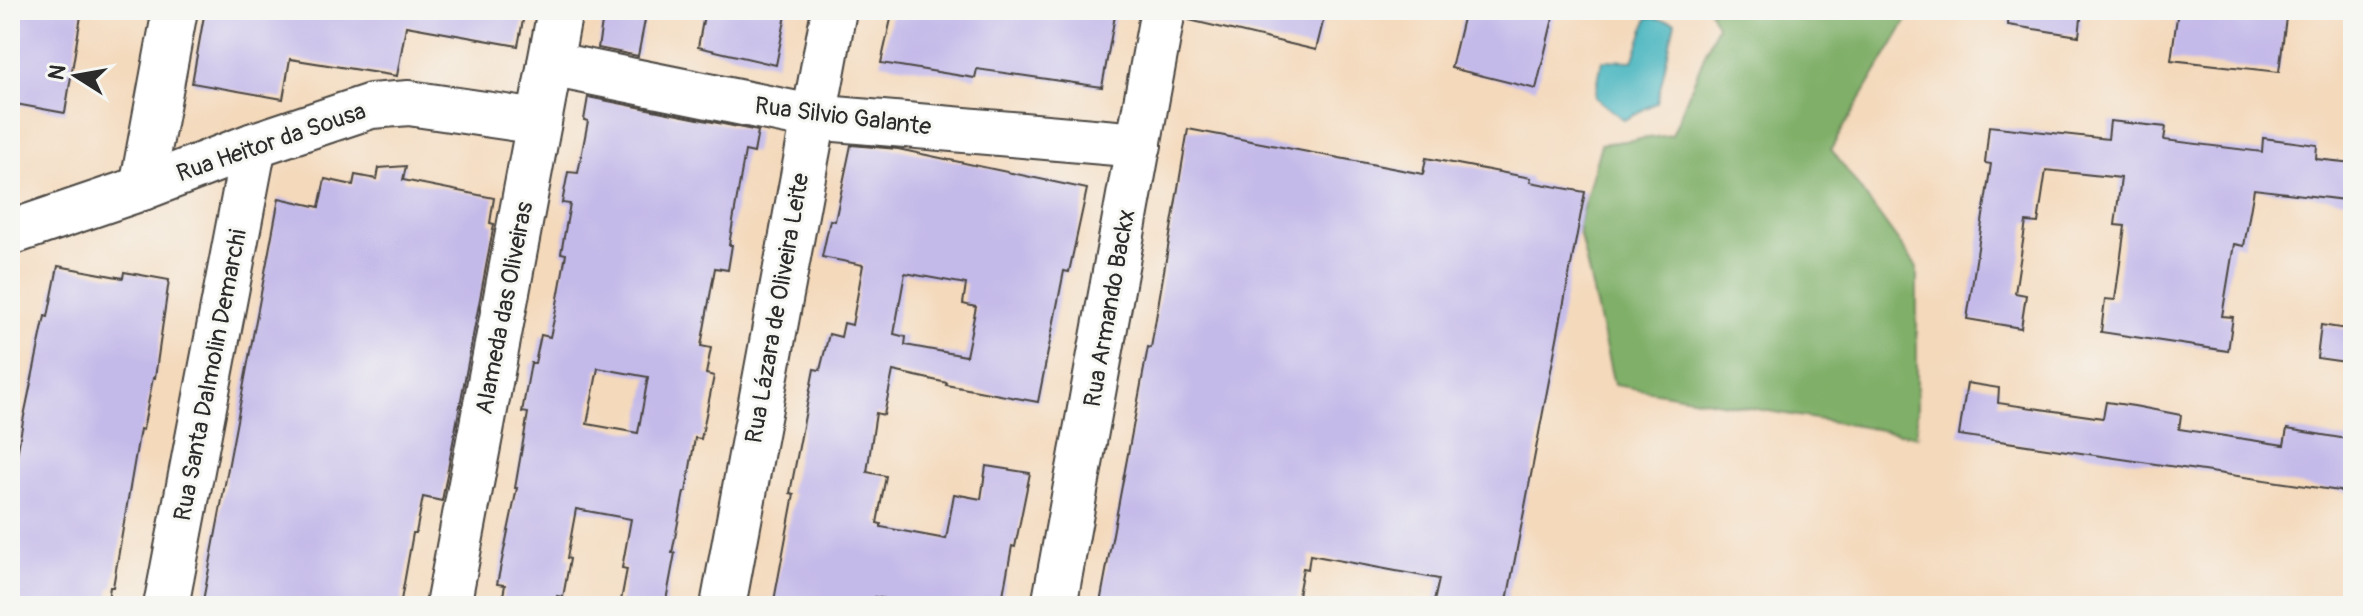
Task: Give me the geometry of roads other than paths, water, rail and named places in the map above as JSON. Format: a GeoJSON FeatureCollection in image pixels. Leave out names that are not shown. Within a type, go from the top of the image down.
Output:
{"type":"FeatureCollection","features":[{"type":"Feature","properties":{"kind":"street"},"geometry":{"type":"LineString","coordinates":[[142,188],[175,10]]}},
{"type":"Feature","properties":{"kind":"street","name":"Alameda das Oliveiras"},"geometry":{"type":"LineString","coordinates":[[448,606],[560,10]]}},
{"type":"Feature","properties":{"kind":"street","name":"Rua Lázara de Oliveira Leite"},"geometry":{"type":"LineString","coordinates":[[723,606],[834,10]]}},
{"type":"Feature","properties":{"kind":"street","name":"Rua Armando Backx"},"geometry":{"type":"LineString","coordinates":[[1054,606],[1163,10]]}},
{"type":"Feature","properties":{"kind":"street","name":"Rua Silvio Galante"},"geometry":{"type":"LineString","coordinates":[[550,64],[812,117],[1139,145]]}},
{"type":"Feature","properties":{"kind":"street","name":"Rua Heitor da Sousa"},"geometry":{"type":"LineString","coordinates":[[10,233],[371,106],[409,103],[539,122]]}},
{"type":"Feature","properties":{"kind":"street","name":"Rua Santa Dalmolin Demarchi"},"geometry":{"type":"LineString","coordinates":[[166,606],[254,145]]}},
{"type":"Feature","properties":{"kind":"water"},"geometry":{"type":"Polygon","coordinates":[[[1648,17],[1675,22],[1657,102],[1624,120],[1595,97],[1602,60],[1633,61],[1648,17]]]}}]}
